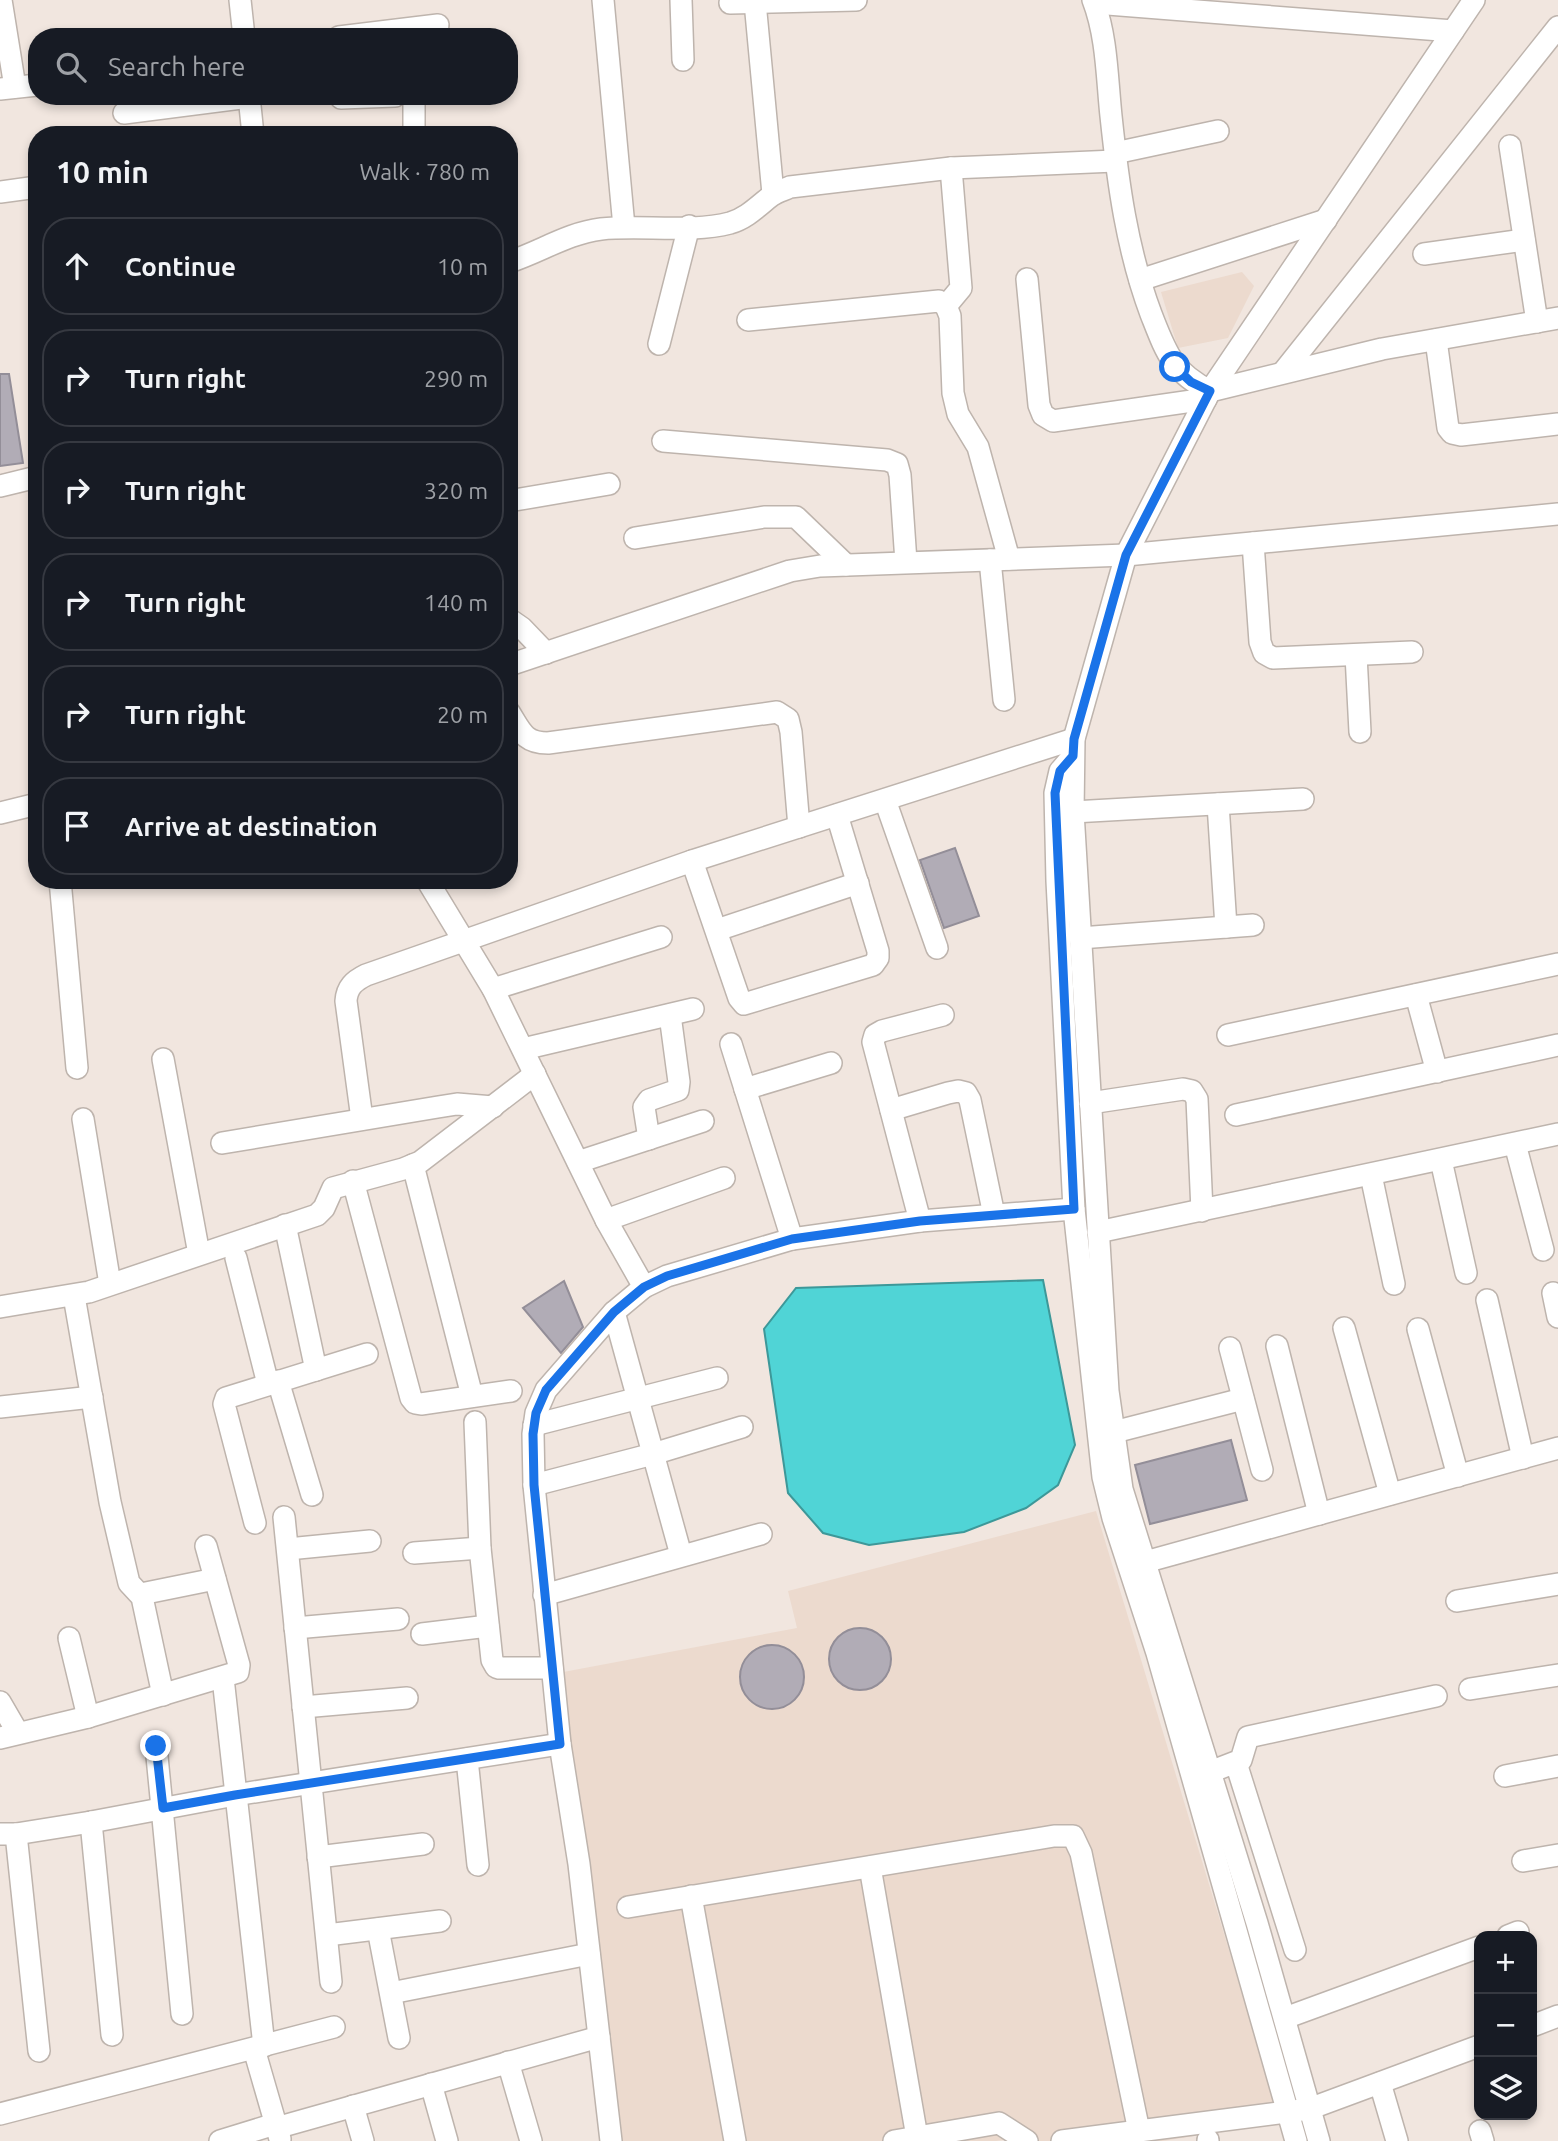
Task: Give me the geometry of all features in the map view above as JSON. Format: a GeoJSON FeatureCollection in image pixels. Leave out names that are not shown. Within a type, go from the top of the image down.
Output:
{"type":"FeatureCollection","features":[{"type":"Feature","properties":{"kind":"street"},"geometry":{"type":"LineString","coordinates":[[1,0],[17,87]]}},
{"type":"Feature","properties":{"kind":"street"},"geometry":{"type":"LineString","coordinates":[[240,0],[243,28]]}},
{"type":"Feature","properties":{"kind":"street"},"geometry":{"type":"LineString","coordinates":[[603,0],[624,227]]}},
{"type":"Feature","properties":{"kind":"street"},"geometry":{"type":"LineString","coordinates":[[681,0],[683,60]]}},
{"type":"Feature","properties":{"kind":"street"},"geometry":{"type":"LineString","coordinates":[[730,3],[856,0]]}},
{"type":"Feature","properties":{"kind":"street"},"geometry":{"type":"LineString","coordinates":[[1319,2141],[1210,1772],[1122,1489],[1108,1391],[1073,812],[1074,747],[1126,555],[1208,395],[1474,0]]}},
{"type":"Feature","properties":{"kind":"street"},"geometry":{"type":"LineString","coordinates":[[768,1],[773,194]]}},
{"type":"Feature","properties":{"kind":"street"},"geometry":{"type":"LineString","coordinates":[[1208,395],[1175,367],[1162,341],[1140,280],[1126,228],[1115,157],[1102,31],[1094,2],[1306,10],[1453,31]]}},
{"type":"Feature","properties":{"kind":"street"},"geometry":{"type":"LineString","coordinates":[[414,28],[438,25]]}},
{"type":"Feature","properties":{"kind":"street"},"geometry":{"type":"LineString","coordinates":[[1284,371],[1558,27]]}},
{"type":"Feature","properties":{"kind":"street"},"geometry":{"type":"LineString","coordinates":[[124,113],[186,105]]}},
{"type":"Feature","properties":{"kind":"street"},"geometry":{"type":"LineString","coordinates":[[250,105],[252,126]]}},
{"type":"Feature","properties":{"kind":"street"},"geometry":{"type":"LineString","coordinates":[[414,105],[414,126]]}},
{"type":"Feature","properties":{"kind":"street"},"geometry":{"type":"LineString","coordinates":[[518,259],[561,240],[596,230],[709,226],[732,222],[757,210],[773,194],[790,187],[951,168],[1115,157],[1218,131]]}},
{"type":"Feature","properties":{"kind":"street"},"geometry":{"type":"LineString","coordinates":[[1027,279],[1038,405],[1043,415],[1053,421],[1208,395],[1284,371],[1547,320],[1524,240],[1510,146]]}},
{"type":"Feature","properties":{"kind":"street"},"geometry":{"type":"LineString","coordinates":[[946,306],[961,288],[951,168]]}},
{"type":"Feature","properties":{"kind":"street"},"geometry":{"type":"LineString","coordinates":[[0,192],[28,188]]}},
{"type":"Feature","properties":{"kind":"street"},"geometry":{"type":"LineString","coordinates":[[1140,280],[1325,220]]}},
{"type":"Feature","properties":{"kind":"street"},"geometry":{"type":"LineString","coordinates":[[659,344],[689,226]]}},
{"type":"Feature","properties":{"kind":"street"},"geometry":{"type":"LineString","coordinates":[[1424,254],[1524,240]]}},
{"type":"Feature","properties":{"kind":"street"},"geometry":{"type":"LineString","coordinates":[[748,320],[939,301],[946,306],[950,316],[953,393],[958,414],[978,447],[999,559],[1004,700]]}},
{"type":"Feature","properties":{"kind":"street"},"geometry":{"type":"LineString","coordinates":[[1436,340],[1448,428],[1452,433],[1461,435],[1558,425]]}},
{"type":"Feature","properties":{"kind":"street"},"geometry":{"type":"LineString","coordinates":[[663,441],[887,460],[897,464],[906,562]]}},
{"type":"Feature","properties":{"kind":"street"},"geometry":{"type":"LineString","coordinates":[[0,486],[28,479]]}},
{"type":"Feature","properties":{"kind":"street"},"geometry":{"type":"LineString","coordinates":[[518,499],[608,484]]}},
{"type":"Feature","properties":{"kind":"street"},"geometry":{"type":"LineString","coordinates":[[518,662],[790,571],[906,562],[1126,555],[1558,514]]}},
{"type":"Feature","properties":{"kind":"street"},"geometry":{"type":"LineString","coordinates":[[635,538],[764,516],[789,516],[796,517],[809,527],[846,565]]}},
{"type":"Feature","properties":{"kind":"street"},"geometry":{"type":"LineString","coordinates":[[1253,543],[1260,642],[1264,653],[1273,659],[1412,652]]}},
{"type":"Feature","properties":{"kind":"street"},"geometry":{"type":"LineString","coordinates":[[518,625],[546,653]]}},
{"type":"Feature","properties":{"kind":"street"},"geometry":{"type":"LineString","coordinates":[[1356,655],[1360,732]]}},
{"type":"Feature","properties":{"kind":"street"},"geometry":{"type":"LineString","coordinates":[[518,727],[534,743],[548,743],[777,712],[788,719],[791,732],[799,827]]}},
{"type":"Feature","properties":{"kind":"street"},"geometry":{"type":"LineString","coordinates":[[362,1119],[346,1001],[347,990],[356,980],[692,861],[885,800],[1074,747]]}},
{"type":"Feature","properties":{"kind":"street"},"geometry":{"type":"LineString","coordinates":[[1074,747],[1060,771],[1055,793],[1074,1209],[1103,1477],[1113,1518],[1161,1666],[1296,2141]]}},
{"type":"Feature","properties":{"kind":"street"},"geometry":{"type":"LineString","coordinates":[[1073,812],[1303,799]]}},
{"type":"Feature","properties":{"kind":"street"},"geometry":{"type":"LineString","coordinates":[[885,800],[937,948]]}},
{"type":"Feature","properties":{"kind":"street"},"geometry":{"type":"LineString","coordinates":[[1218,804],[1226,927]]}},
{"type":"Feature","properties":{"kind":"street"},"geometry":{"type":"LineString","coordinates":[[0,813],[28,806]]}},
{"type":"Feature","properties":{"kind":"street"},"geometry":{"type":"LineString","coordinates":[[692,861],[739,998],[744,1004],[873,965],[878,958],[878,951],[837,816]]}},
{"type":"Feature","properties":{"kind":"street"},"geometry":{"type":"LineString","coordinates":[[717,930],[858,883]]}},
{"type":"Feature","properties":{"kind":"street"},"geometry":{"type":"LineString","coordinates":[[61,889],[77,1068]]}},
{"type":"Feature","properties":{"kind":"street"},"geometry":{"type":"LineString","coordinates":[[433,889],[493,989],[606,1220],[644,1287]]}},
{"type":"Feature","properties":{"kind":"street"},"geometry":{"type":"LineString","coordinates":[[1080,938],[1253,925]]}},
{"type":"Feature","properties":{"kind":"street"},"geometry":{"type":"LineString","coordinates":[[493,989],[661,937]]}},
{"type":"Feature","properties":{"kind":"street"},"geometry":{"type":"LineString","coordinates":[[1228,1035],[1558,964]]}},
{"type":"Feature","properties":{"kind":"street"},"geometry":{"type":"LineString","coordinates":[[1416,995],[1434,1073]]}},
{"type":"Feature","properties":{"kind":"street"},"geometry":{"type":"LineString","coordinates":[[523,1049],[693,1010]]}},
{"type":"Feature","properties":{"kind":"street"},"geometry":{"type":"LineString","coordinates":[[649,1139],[644,1107],[649,1100],[678,1090],[670,1015]]}},
{"type":"Feature","properties":{"kind":"street"},"geometry":{"type":"LineString","coordinates":[[920,1221],[873,1042],[875,1035],[943,1015]]}},
{"type":"Feature","properties":{"kind":"street"},"geometry":{"type":"LineString","coordinates":[[731,1044],[792,1239]]}},
{"type":"Feature","properties":{"kind":"street"},"geometry":{"type":"LineString","coordinates":[[1236,1115],[1558,1045]]}},
{"type":"Feature","properties":{"kind":"street"},"geometry":{"type":"LineString","coordinates":[[163,1059],[199,1254]]}},
{"type":"Feature","properties":{"kind":"street"},"geometry":{"type":"LineString","coordinates":[[745,1089],[831,1062]]}},
{"type":"Feature","properties":{"kind":"street"},"geometry":{"type":"LineString","coordinates":[[0,1307],[74,1296],[317,1215],[324,1208],[333,1188],[412,1165],[434,1153],[535,1074]]}},
{"type":"Feature","properties":{"kind":"street"},"geometry":{"type":"LineString","coordinates":[[1090,1103],[1183,1089],[1192,1091],[1197,1099],[1202,1211]]}},
{"type":"Feature","properties":{"kind":"street"},"geometry":{"type":"LineString","coordinates":[[891,1110],[958,1091],[966,1093],[970,1100],[994,1215]]}},
{"type":"Feature","properties":{"kind":"street"},"geometry":{"type":"LineString","coordinates":[[222,1143],[457,1104],[493,1107]]}},
{"type":"Feature","properties":{"kind":"street"},"geometry":{"type":"LineString","coordinates":[[83,1119],[110,1284]]}},
{"type":"Feature","properties":{"kind":"street"},"geometry":{"type":"LineString","coordinates":[[578,1162],[703,1121]]}},
{"type":"Feature","properties":{"kind":"street"},"geometry":{"type":"LineString","coordinates":[[1098,1232],[1558,1135]]}},
{"type":"Feature","properties":{"kind":"street"},"geometry":{"type":"LineString","coordinates":[[1515,1144],[1543,1251]]}},
{"type":"Feature","properties":{"kind":"street"},"geometry":{"type":"LineString","coordinates":[[1441,1160],[1466,1273]]}},
{"type":"Feature","properties":{"kind":"street"},"geometry":{"type":"LineString","coordinates":[[412,1165],[472,1396]]}},
{"type":"Feature","properties":{"kind":"street"},"geometry":{"type":"LineString","coordinates":[[1371,1175],[1394,1284]]}},
{"type":"Feature","properties":{"kind":"street"},"geometry":{"type":"LineString","coordinates":[[606,1220],[724,1178]]}},
{"type":"Feature","properties":{"kind":"street"},"geometry":{"type":"LineString","coordinates":[[353,1181],[411,1398],[415,1403],[421,1404],[511,1391]]}},
{"type":"Feature","properties":{"kind":"street"},"geometry":{"type":"LineString","coordinates":[[611,2141],[579,1864],[560,1744],[534,1485],[534,1425],[546,1390],[614,1312],[644,1287],[667,1276],[792,1239],[920,1221],[1074,1209]]}},
{"type":"Feature","properties":{"kind":"street"},"geometry":{"type":"LineString","coordinates":[[285,1225],[316,1370]]}},
{"type":"Feature","properties":{"kind":"street"},"geometry":{"type":"LineString","coordinates":[[236,1258],[273,1383],[312,1495]]}},
{"type":"Feature","properties":{"kind":"street"},"geometry":{"type":"LineString","coordinates":[[1553,1293],[1558,1317]]}},
{"type":"Feature","properties":{"kind":"street"},"geometry":{"type":"LineString","coordinates":[[74,1296],[110,1502],[129,1583],[141,1594],[163,1695]]}},
{"type":"Feature","properties":{"kind":"street"},"geometry":{"type":"LineString","coordinates":[[1487,1300],[1523,1458]]}},
{"type":"Feature","properties":{"kind":"street"},"geometry":{"type":"LineString","coordinates":[[614,1312],[681,1555]]}},
{"type":"Feature","properties":{"kind":"street"},"geometry":{"type":"LineString","coordinates":[[1344,1328],[1391,1494]]}},
{"type":"Feature","properties":{"kind":"street"},"geometry":{"type":"LineString","coordinates":[[1418,1329],[1458,1476]]}},
{"type":"Feature","properties":{"kind":"street"},"geometry":{"type":"LineString","coordinates":[[1277,1346],[1319,1514]]}},
{"type":"Feature","properties":{"kind":"street"},"geometry":{"type":"LineString","coordinates":[[1230,1348],[1262,1470]]}},
{"type":"Feature","properties":{"kind":"street"},"geometry":{"type":"LineString","coordinates":[[255,1523],[224,1404],[226,1398],[367,1354]]}},
{"type":"Feature","properties":{"kind":"street"},"geometry":{"type":"LineString","coordinates":[[534,1425],[717,1378]]}},
{"type":"Feature","properties":{"kind":"street"},"geometry":{"type":"LineString","coordinates":[[0,1407],[92,1397]]}},
{"type":"Feature","properties":{"kind":"street"},"geometry":{"type":"LineString","coordinates":[[1114,1432],[1243,1399]]}},
{"type":"Feature","properties":{"kind":"street"},"geometry":{"type":"LineString","coordinates":[[475,1422],[480,1548],[492,1660],[496,1667],[552,1668]]}},
{"type":"Feature","properties":{"kind":"street"},"geometry":{"type":"LineString","coordinates":[[534,1485],[653,1454],[742,1427]]}},
{"type":"Feature","properties":{"kind":"street"},"geometry":{"type":"LineString","coordinates":[[1145,1562],[1558,1448]]}},
{"type":"Feature","properties":{"kind":"street"},"geometry":{"type":"LineString","coordinates":[[284,1517],[331,1982]]}},
{"type":"Feature","properties":{"kind":"street"},"geometry":{"type":"LineString","coordinates":[[544,1595],[761,1534]]}},
{"type":"Feature","properties":{"kind":"street"},"geometry":{"type":"LineString","coordinates":[[288,1549],[370,1541]]}},
{"type":"Feature","properties":{"kind":"street"},"geometry":{"type":"LineString","coordinates":[[0,1702],[9,1736],[88,1717],[238,1672],[239,1665],[206,1546]]}},
{"type":"Feature","properties":{"kind":"street"},"geometry":{"type":"LineString","coordinates":[[414,1553],[480,1548]]}},
{"type":"Feature","properties":{"kind":"street"},"geometry":{"type":"LineString","coordinates":[[141,1594],[215,1579]]}},
{"type":"Feature","properties":{"kind":"street"},"geometry":{"type":"LineString","coordinates":[[1457,1601],[1558,1584]]}},
{"type":"Feature","properties":{"kind":"street"},"geometry":{"type":"LineString","coordinates":[[295,1628],[398,1619]]}},
{"type":"Feature","properties":{"kind":"street"},"geometry":{"type":"LineString","coordinates":[[422,1634],[488,1626]]}},
{"type":"Feature","properties":{"kind":"street"},"geometry":{"type":"LineString","coordinates":[[69,1638],[88,1717]]}},
{"type":"Feature","properties":{"kind":"street"},"geometry":{"type":"LineString","coordinates":[[1470,1689],[1558,1675]]}},
{"type":"Feature","properties":{"kind":"street"},"geometry":{"type":"LineString","coordinates":[[223,1678],[259,2048],[277,2131]]}},
{"type":"Feature","properties":{"kind":"street"},"geometry":{"type":"LineString","coordinates":[[1210,1772],[1241,1760],[1248,1737],[1436,1696]]}},
{"type":"Feature","properties":{"kind":"street"},"geometry":{"type":"LineString","coordinates":[[303,1707],[407,1698]]}},
{"type":"Feature","properties":{"kind":"street"},"geometry":{"type":"LineString","coordinates":[[39,2051],[8,1834],[560,1744]]}},
{"type":"Feature","properties":{"kind":"street"},"geometry":{"type":"LineString","coordinates":[[156,1746],[182,2014]]}},
{"type":"Feature","properties":{"kind":"street"},"geometry":{"type":"LineString","coordinates":[[467,1759],[478,1865]]}},
{"type":"Feature","properties":{"kind":"street"},"geometry":{"type":"LineString","coordinates":[[1236,1763],[1295,1950]]}},
{"type":"Feature","properties":{"kind":"street"},"geometry":{"type":"LineString","coordinates":[[1505,1776],[1558,1766]]}},
{"type":"Feature","properties":{"kind":"street"},"geometry":{"type":"LineString","coordinates":[[91,1822],[112,2035]]}},
{"type":"Feature","properties":{"kind":"street"},"geometry":{"type":"LineString","coordinates":[[628,1907],[1054,1836],[1073,1836],[1081,1853],[1139,2131]]}},
{"type":"Feature","properties":{"kind":"street"},"geometry":{"type":"LineString","coordinates":[[318,1857],[423,1844]]}},
{"type":"Feature","properties":{"kind":"street"},"geometry":{"type":"LineString","coordinates":[[1523,1861],[1558,1855]]}},
{"type":"Feature","properties":{"kind":"street"},"geometry":{"type":"LineString","coordinates":[[870,1867],[917,2137]]}},
{"type":"Feature","properties":{"kind":"street"},"geometry":{"type":"LineString","coordinates":[[691,1896],[736,2141]]}},
{"type":"Feature","properties":{"kind":"street"},"geometry":{"type":"LineString","coordinates":[[327,1935],[440,1921]]}},
{"type":"Feature","properties":{"kind":"street"},"geometry":{"type":"LineString","coordinates":[[378,1929],[399,2038]]}},
{"type":"Feature","properties":{"kind":"street"},"geometry":{"type":"LineString","coordinates":[[1284,2018],[1474,1949]]}},
{"type":"Feature","properties":{"kind":"street"},"geometry":{"type":"LineString","coordinates":[[391,1993],[589,1954]]}},
{"type":"Feature","properties":{"kind":"street"},"geometry":{"type":"LineString","coordinates":[[1537,2024],[1558,2016]]}},
{"type":"Feature","properties":{"kind":"street"},"geometry":{"type":"LineString","coordinates":[[0,2114],[334,2027]]}},
{"type":"Feature","properties":{"kind":"street"},"geometry":{"type":"LineString","coordinates":[[220,2141],[277,2131],[354,2106],[599,2037]]}},
{"type":"Feature","properties":{"kind":"street"},"geometry":{"type":"LineString","coordinates":[[1062,2141],[1310,2109],[1474,2048]]}},
{"type":"Feature","properties":{"kind":"street"},"geometry":{"type":"LineString","coordinates":[[508,2062],[531,2141]]}},
{"type":"Feature","properties":{"kind":"street"},"geometry":{"type":"LineString","coordinates":[[1380,2083],[1396,2141]]}},
{"type":"Feature","properties":{"kind":"street"},"geometry":{"type":"LineString","coordinates":[[431,2084],[447,2141]]}},
{"type":"Feature","properties":{"kind":"street"},"geometry":{"type":"LineString","coordinates":[[354,2106],[363,2141]]}},
{"type":"Feature","properties":{"kind":"street"},"geometry":{"type":"LineString","coordinates":[[894,2141],[999,2123],[1027,2141]]}},
{"type":"Feature","properties":{"kind":"shaded area"},"geometry":{"type":"Polygon","coordinates":[[[1242,272],[1254,286],[1228,338],[1178,348],[1161,292],[1242,272]]]}},
{"type":"Feature","properties":{"kind":"shaded area"},"geometry":{"type":"Polygon","coordinates":[[[1096,1511],[1281,2122],[1163,2141],[622,2141],[590,1887],[558,1673],[797,1628],[788,1591],[1096,1511]]]}},
{"type":"Feature","properties":{"kind":"water"},"geometry":{"type":"Polygon","coordinates":[[[1043,1280],[1075,1445],[1058,1485],[1026,1508],[964,1532],[869,1545],[823,1533],[788,1493],[764,1329],[796,1288],[1043,1280]]]}},
{"type":"Feature","properties":{"kind":"building"},"geometry":{"type":"Polygon","coordinates":[[[0,374],[9,374],[23,463],[0,466],[0,374]]]}},
{"type":"Feature","properties":{"kind":"building"},"geometry":{"type":"Polygon","coordinates":[[[955,848],[979,916],[944,928],[920,860],[955,848]]]}},
{"type":"Feature","properties":{"kind":"building"},"geometry":{"type":"Polygon","coordinates":[[[564,1281],[583,1327],[561,1353],[523,1308],[564,1281]]]}},
{"type":"Feature","properties":{"kind":"building"},"geometry":{"type":"Polygon","coordinates":[[[1231,1440],[1247,1500],[1150,1524],[1135,1465],[1231,1440]]]}},
{"type":"Feature","properties":{"kind":"building"},"geometry":{"type":"Polygon","coordinates":[[[854,1628],[866,1628],[882,1637],[889,1647],[889,1671],[882,1681],[866,1690],[854,1690],[843,1685],[834,1676],[829,1665],[829,1653],[834,1642],[843,1633],[854,1628]]]}},
{"type":"Feature","properties":{"kind":"building"},"geometry":{"type":"Polygon","coordinates":[[[766,1645],[778,1645],[795,1654],[802,1665],[802,1689],[795,1700],[778,1709],[766,1709],[754,1704],[745,1695],[740,1683],[740,1671],[745,1659],[754,1650],[766,1645]]]}},
{"type":"Feature","properties":{"kind":"route"},"geometry":{"type":"LineString","coordinates":[[156,1746],[163,1808],[560,1744],[534,1485],[533,1434],[536,1413],[546,1390],[614,1312],[644,1287],[667,1276],[792,1239],[920,1221],[1074,1209],[1055,793],[1060,771],[1073,756],[1074,739],[1126,555],[1210,391],[1191,382],[1175,367]]}}]}
